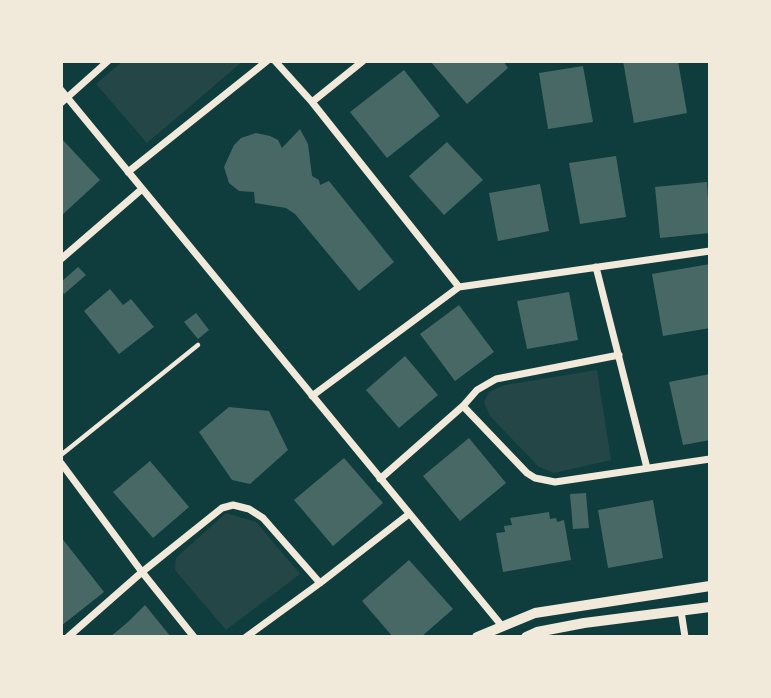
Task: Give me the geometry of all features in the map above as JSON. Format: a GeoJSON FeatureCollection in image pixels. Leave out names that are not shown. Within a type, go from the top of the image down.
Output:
{"type":"FeatureCollection","features":[{"type":"Feature","properties":{"kind":"street"},"geometry":{"type":"LineString","coordinates":[[64,100],[108,61]]}},
{"type":"Feature","properties":{"kind":"street"},"geometry":{"type":"LineString","coordinates":[[128,172],[267,61]]}},
{"type":"Feature","properties":{"kind":"street"},"geometry":{"type":"LineString","coordinates":[[275,61],[312,102],[459,287]]}},
{"type":"Feature","properties":{"kind":"street"},"geometry":{"type":"LineString","coordinates":[[312,102],[363,61]]}},
{"type":"Feature","properties":{"kind":"street"},"geometry":{"type":"LineString","coordinates":[[61,90],[64,100],[128,172],[502,626]]}},
{"type":"Feature","properties":{"kind":"street"},"geometry":{"type":"LineString","coordinates":[[61,258],[142,189]]}},
{"type":"Feature","properties":{"kind":"street"},"geometry":{"type":"LineString","coordinates":[[312,396],[459,287],[710,251]]}},
{"type":"Feature","properties":{"kind":"street"},"geometry":{"type":"LineString","coordinates":[[596,267],[647,468]]}},
{"type":"Feature","properties":{"kind":"street"},"geometry":{"type":"LineString","coordinates":[[380,479],[463,406],[477,390],[496,379],[619,355]]}},
{"type":"Feature","properties":{"kind":"street"},"geometry":{"type":"LineString","coordinates":[[463,406],[527,473],[535,478],[555,482],[710,459]]}},
{"type":"Feature","properties":{"kind":"street"},"geometry":{"type":"LineString","coordinates":[[61,464],[194,637]]}},
{"type":"Feature","properties":{"kind":"street"},"geometry":{"type":"LineString","coordinates":[[68,637],[142,572],[222,508],[233,505],[249,509],[263,518],[320,583]]}},
{"type":"Feature","properties":{"kind":"street"},"geometry":{"type":"LineString","coordinates":[[246,637],[409,514]]}},
{"type":"Feature","properties":{"kind":"street"},"geometry":{"type":"LineString","coordinates":[[477,637],[535,613],[710,586]]}},
{"type":"Feature","properties":{"kind":"street"},"geometry":{"type":"LineString","coordinates":[[526,637],[584,623],[710,607]]}},
{"type":"Feature","properties":{"kind":"street"},"geometry":{"type":"LineString","coordinates":[[681,611],[685,637]]}},
{"type":"Feature","properties":{"kind":"lane"},"geometry":{"type":"LineString","coordinates":[[61,455],[198,345]]}},
{"type":"Feature","properties":{"kind":"shaded area"},"geometry":{"type":"Polygon","coordinates":[[[123,61],[243,61],[147,143],[96,84],[123,61]]]}},
{"type":"Feature","properties":{"kind":"shaded area"},"geometry":{"type":"Polygon","coordinates":[[[597,370],[611,460],[554,473],[539,467],[490,416],[484,402],[489,392],[505,385],[597,370]]]}},
{"type":"Feature","properties":{"kind":"shaded area"},"geometry":{"type":"Polygon","coordinates":[[[226,513],[256,522],[300,574],[226,630],[175,570],[176,558],[226,513]]]}},
{"type":"Feature","properties":{"kind":"building"},"geometry":{"type":"Polygon","coordinates":[[[430,61],[503,61],[508,68],[467,104],[430,61]]]}},
{"type":"Feature","properties":{"kind":"building"},"geometry":{"type":"Polygon","coordinates":[[[623,61],[678,61],[687,113],[634,123],[623,61]]]}},
{"type":"Feature","properties":{"kind":"building"},"geometry":{"type":"Polygon","coordinates":[[[583,66],[593,122],[548,129],[539,73],[583,66]]]}},
{"type":"Feature","properties":{"kind":"building"},"geometry":{"type":"Polygon","coordinates":[[[404,70],[440,116],[387,158],[350,112],[404,70]]]}},
{"type":"Feature","properties":{"kind":"building"},"geometry":{"type":"Polygon","coordinates":[[[300,129],[308,144],[312,176],[319,180],[320,185],[329,181],[394,262],[359,291],[295,214],[286,208],[255,203],[254,192],[239,191],[229,183],[224,167],[234,145],[241,138],[256,133],[270,136],[278,140],[282,148],[300,129]]]}},
{"type":"Feature","properties":{"kind":"building"},"geometry":{"type":"Polygon","coordinates":[[[61,138],[100,180],[61,216],[61,138]]]}},
{"type":"Feature","properties":{"kind":"building"},"geometry":{"type":"Polygon","coordinates":[[[447,142],[483,180],[444,215],[409,176],[447,142]]]}},
{"type":"Feature","properties":{"kind":"building"},"geometry":{"type":"Polygon","coordinates":[[[616,156],[626,217],[580,224],[569,163],[616,156]]]}},
{"type":"Feature","properties":{"kind":"building"},"geometry":{"type":"Polygon","coordinates":[[[707,182],[710,233],[660,238],[655,187],[707,182]]]}},
{"type":"Feature","properties":{"kind":"building"},"geometry":{"type":"Polygon","coordinates":[[[540,184],[549,231],[498,241],[489,193],[540,184]]]}},
{"type":"Feature","properties":{"kind":"building"},"geometry":{"type":"Polygon","coordinates":[[[710,264],[710,328],[663,336],[652,274],[710,264]]]}},
{"type":"Feature","properties":{"kind":"building"},"geometry":{"type":"Polygon","coordinates":[[[78,267],[86,275],[64,294],[61,291],[61,282],[78,267]]]}},
{"type":"Feature","properties":{"kind":"building"},"geometry":{"type":"Polygon","coordinates":[[[110,289],[123,305],[131,299],[154,327],[119,354],[84,311],[110,289]]]}},
{"type":"Feature","properties":{"kind":"building"},"geometry":{"type":"Polygon","coordinates":[[[569,292],[578,340],[527,349],[517,301],[569,292]]]}},
{"type":"Feature","properties":{"kind":"building"},"geometry":{"type":"Polygon","coordinates":[[[459,305],[494,352],[455,381],[420,334],[459,305]]]}},
{"type":"Feature","properties":{"kind":"building"},"geometry":{"type":"Polygon","coordinates":[[[196,313],[209,330],[198,339],[184,322],[196,313]]]}},
{"type":"Feature","properties":{"kind":"building"},"geometry":{"type":"Polygon","coordinates":[[[405,356],[438,395],[399,428],[366,390],[405,356]]]}},
{"type":"Feature","properties":{"kind":"building"},"geometry":{"type":"Polygon","coordinates":[[[710,374],[710,440],[683,445],[669,382],[710,374]]]}},
{"type":"Feature","properties":{"kind":"building"},"geometry":{"type":"Polygon","coordinates":[[[229,407],[269,411],[288,450],[250,484],[232,480],[199,432],[229,407]]]}},
{"type":"Feature","properties":{"kind":"building"},"geometry":{"type":"Polygon","coordinates":[[[469,438],[506,483],[460,521],[423,476],[469,438]]]}},
{"type":"Feature","properties":{"kind":"building"},"geometry":{"type":"Polygon","coordinates":[[[344,458],[383,503],[333,546],[294,500],[344,458]]]}},
{"type":"Feature","properties":{"kind":"building"},"geometry":{"type":"Polygon","coordinates":[[[150,461],[189,507],[153,538],[113,492],[150,461]]]}},
{"type":"Feature","properties":{"kind":"building"},"geometry":{"type":"Polygon","coordinates":[[[586,493],[589,528],[573,529],[570,494],[586,493]]]}},
{"type":"Feature","properties":{"kind":"building"},"geometry":{"type":"Polygon","coordinates":[[[653,500],[663,558],[608,568],[598,510],[653,500]]]}},
{"type":"Feature","properties":{"kind":"building"},"geometry":{"type":"Polygon","coordinates":[[[549,512],[550,519],[556,518],[557,522],[564,520],[571,560],[503,572],[496,533],[505,532],[504,526],[512,525],[510,518],[549,512]]]}},
{"type":"Feature","properties":{"kind":"building"},"geometry":{"type":"Polygon","coordinates":[[[61,537],[104,592],[61,626],[61,537]]]}},
{"type":"Feature","properties":{"kind":"building"},"geometry":{"type":"Polygon","coordinates":[[[409,560],[453,609],[421,637],[393,637],[362,601],[409,560]]]}},
{"type":"Feature","properties":{"kind":"building"},"geometry":{"type":"Polygon","coordinates":[[[145,605],[171,637],[110,637],[128,622],[145,605]]]}}]}
